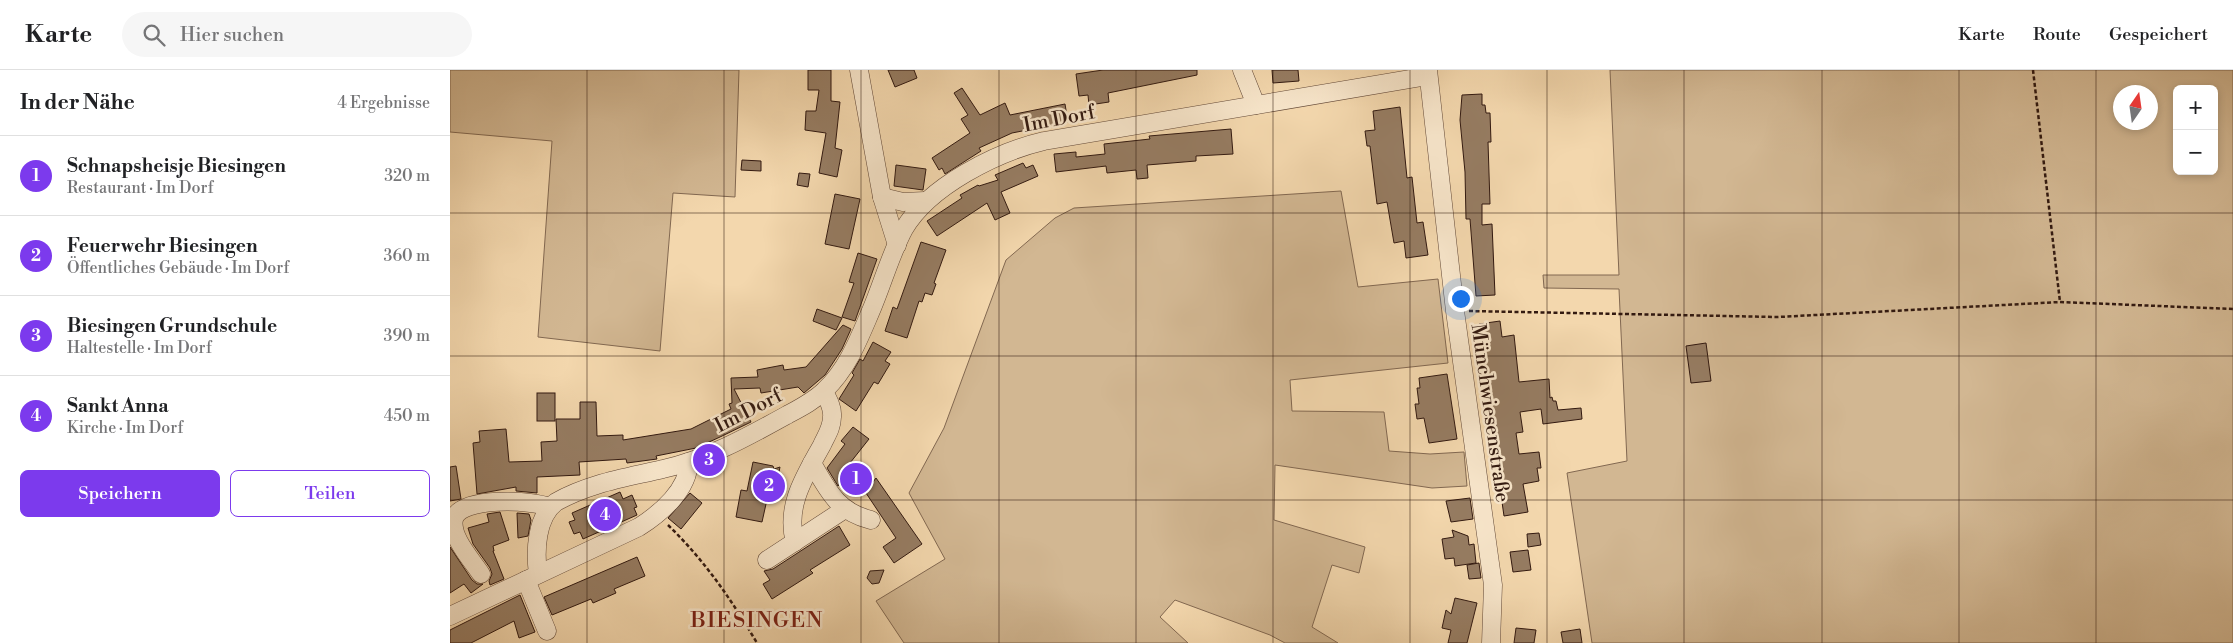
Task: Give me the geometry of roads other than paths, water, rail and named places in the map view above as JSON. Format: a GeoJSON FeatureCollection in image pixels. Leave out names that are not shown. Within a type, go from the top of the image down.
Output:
{"type":"FeatureCollection","features":[{"type":"Feature","properties":{"kind":"street"},"geometry":{"type":"LineString","coordinates":[[859,70],[882,197],[897,245]]}},
{"type":"Feature","properties":{"kind":"street"},"geometry":{"type":"LineString","coordinates":[[1242,70],[1256,105]]}},
{"type":"Feature","properties":{"kind":"street","name":"Im Dorf"},"geometry":{"type":"LineString","coordinates":[[549,507],[567,496],[601,482],[689,462],[775,422],[824,392],[846,365],[856,347],[904,229],[925,201],[1006,152],[1025,145],[1428,73]]}},
{"type":"Feature","properties":{"kind":"street","name":"Münchwiesenstraße"},"geometry":{"type":"LineString","coordinates":[[1428,73],[1455,311],[1493,585],[1490,643]]}},
{"type":"Feature","properties":{"kind":"street"},"geometry":{"type":"LineString","coordinates":[[882,197],[903,202],[925,201]]}},
{"type":"Feature","properties":{"kind":"street"},"geometry":{"type":"LineString","coordinates":[[795,542],[791,529],[792,516],[803,478],[830,428],[833,415],[830,403],[824,392]]}},
{"type":"Feature","properties":{"kind":"street"},"geometry":{"type":"LineString","coordinates":[[450,616],[639,527],[657,515],[683,484],[689,473],[689,462]]}},
{"type":"Feature","properties":{"kind":"street"},"geometry":{"type":"LineString","coordinates":[[812,463],[834,499],[845,509],[859,517],[871,520]]}},
{"type":"Feature","properties":{"kind":"street"},"geometry":{"type":"LineString","coordinates":[[481,574],[455,532],[454,525],[457,514],[474,506],[493,502],[531,502],[549,507],[536,547],[532,577],[547,631]]}},
{"type":"Feature","properties":{"kind":"street"},"geometry":{"type":"LineString","coordinates":[[767,560],[845,509]]}},
{"type":"Feature","properties":{"kind":"place","name":"Biesingen Grundschule"},"geometry":{"type":"Point","coordinates":[709,460]}},
{"type":"Feature","properties":{"kind":"place","name":"Schnapsheisje Biesingen"},"geometry":{"type":"Point","coordinates":[856,479]}},
{"type":"Feature","properties":{"kind":"place","name":"Feuerwehr Biesingen"},"geometry":{"type":"Point","coordinates":[769,486]}},
{"type":"Feature","properties":{"kind":"place","name":"Sankt Anna"},"geometry":{"type":"Point","coordinates":[605,515]}},
{"type":"Feature","properties":{"kind":"district","name":"BIESINGEN"},"geometry":{"type":"Point","coordinates":[757,619]}}]}
